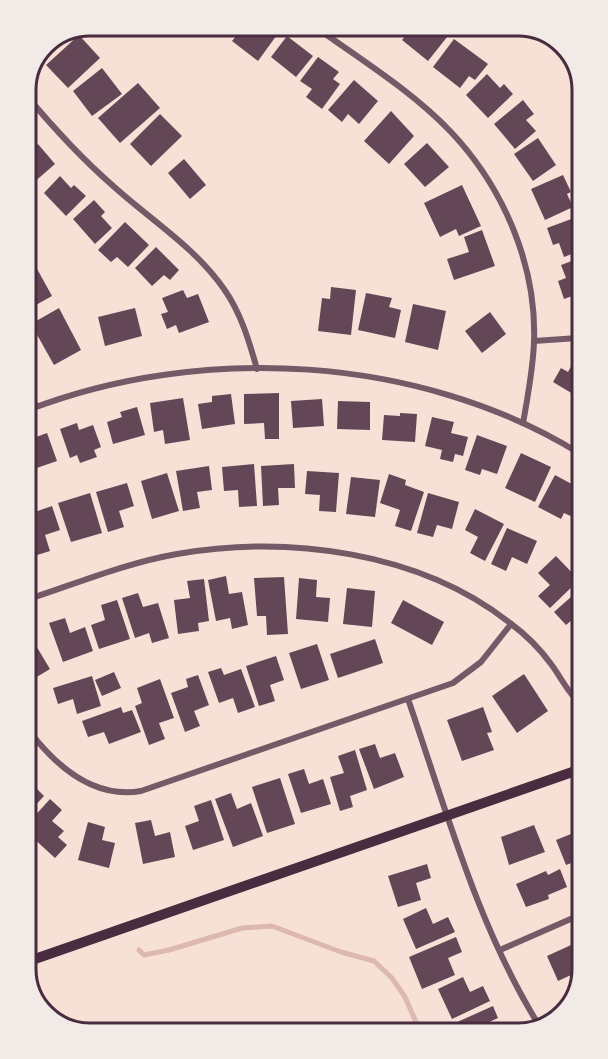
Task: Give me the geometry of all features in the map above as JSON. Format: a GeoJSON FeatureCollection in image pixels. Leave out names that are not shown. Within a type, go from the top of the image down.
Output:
{"type":"FeatureCollection","features":[{"type":"Feature","properties":{"kind":"main road"},"geometry":{"type":"LineString","coordinates":[[36,959],[572,772]]}},
{"type":"Feature","properties":{"kind":"street"},"geometry":{"type":"LineString","coordinates":[[327,36],[427,110],[450,131],[488,180],[516,235],[531,296],[534,341],[523,423]]}},
{"type":"Feature","properties":{"kind":"street"},"geometry":{"type":"LineString","coordinates":[[36,107],[110,184],[206,266],[232,302],[245,328],[257,369]]}},
{"type":"Feature","properties":{"kind":"street"},"geometry":{"type":"LineString","coordinates":[[534,341],[572,338]]}},
{"type":"Feature","properties":{"kind":"street"},"geometry":{"type":"LineString","coordinates":[[36,406],[146,378],[192,372],[257,369],[322,372],[381,380],[427,390],[523,423],[572,449]]}},
{"type":"Feature","properties":{"kind":"street"},"geometry":{"type":"LineString","coordinates":[[36,597],[128,566],[174,555],[253,546],[301,548],[379,561],[424,576],[468,595],[511,624],[549,662],[572,692]]}},
{"type":"Feature","properties":{"kind":"street"},"geometry":{"type":"LineString","coordinates":[[36,740],[43,749],[83,782],[105,791],[129,793],[453,683],[473,670],[511,624]]}},
{"type":"Feature","properties":{"kind":"street"},"geometry":{"type":"LineString","coordinates":[[408,699],[448,817],[500,950],[521,998],[536,1020]]}},
{"type":"Feature","properties":{"kind":"street"},"geometry":{"type":"LineString","coordinates":[[500,950],[572,918]]}},
{"type":"Feature","properties":{"kind":"building"},"geometry":{"type":"Polygon","coordinates":[[[236,36],[276,36],[258,61],[232,41],[236,36]]]}},
{"type":"Feature","properties":{"kind":"building"},"geometry":{"type":"Polygon","coordinates":[[[287,36],[313,56],[296,77],[271,57],[287,36]]]}},
{"type":"Feature","properties":{"kind":"building"},"geometry":{"type":"Polygon","coordinates":[[[405,36],[448,36],[428,61],[402,40],[405,36]]]}},
{"type":"Feature","properties":{"kind":"building"},"geometry":{"type":"Polygon","coordinates":[[[79,37],[100,58],[68,88],[46,65],[79,37]]]}},
{"type":"Feature","properties":{"kind":"building"},"geometry":{"type":"Polygon","coordinates":[[[454,39],[488,64],[475,80],[469,76],[460,88],[433,67],[454,39]]]}},
{"type":"Feature","properties":{"kind":"building"},"geometry":{"type":"Polygon","coordinates":[[[318,57],[339,72],[333,79],[340,84],[322,109],[306,97],[312,89],[300,81],[318,57]]]}},
{"type":"Feature","properties":{"kind":"building"},"geometry":{"type":"Polygon","coordinates":[[[102,68],[122,94],[92,116],[73,91],[102,68]]]}},
{"type":"Feature","properties":{"kind":"building"},"geometry":{"type":"Polygon","coordinates":[[[487,74],[500,88],[504,84],[513,94],[488,118],[466,95],[487,74]]]}},
{"type":"Feature","properties":{"kind":"building"},"geometry":{"type":"Polygon","coordinates":[[[354,80],[378,101],[359,124],[348,114],[342,122],[328,110],[354,80]]]}},
{"type":"Feature","properties":{"kind":"building"},"geometry":{"type":"Polygon","coordinates":[[[138,83],[160,108],[120,143],[98,118],[138,83]]]}},
{"type":"Feature","properties":{"kind":"building"},"geometry":{"type":"Polygon","coordinates":[[[523,100],[534,114],[526,120],[536,131],[515,149],[494,124],[523,100]]]}},
{"type":"Feature","properties":{"kind":"building"},"geometry":{"type":"Polygon","coordinates":[[[391,111],[414,136],[389,164],[364,141],[391,111]]]}},
{"type":"Feature","properties":{"kind":"building"},"geometry":{"type":"Polygon","coordinates":[[[160,114],[182,136],[151,166],[130,144],[160,114]]]}},
{"type":"Feature","properties":{"kind":"building"},"geometry":{"type":"Polygon","coordinates":[[[538,138],[556,165],[533,181],[514,154],[538,138]]]}},
{"type":"Feature","properties":{"kind":"building"},"geometry":{"type":"Polygon","coordinates":[[[427,143],[449,167],[425,187],[404,164],[427,143]]]}},
{"type":"Feature","properties":{"kind":"building"},"geometry":{"type":"Polygon","coordinates":[[[38,144],[55,164],[36,181],[36,146],[38,144]]]}},
{"type":"Feature","properties":{"kind":"building"},"geometry":{"type":"Polygon","coordinates":[[[184,159],[206,185],[190,199],[168,173],[184,159]]]}},
{"type":"Feature","properties":{"kind":"building"},"geometry":{"type":"Polygon","coordinates":[[[563,175],[571,192],[567,194],[572,207],[545,220],[531,189],[563,175]]]}},
{"type":"Feature","properties":{"kind":"building"},"geometry":{"type":"Polygon","coordinates":[[[60,176],[71,188],[74,185],[86,196],[66,216],[44,193],[60,176]]]}},
{"type":"Feature","properties":{"kind":"building"},"geometry":{"type":"Polygon","coordinates":[[[462,185],[481,226],[459,236],[456,229],[440,237],[424,203],[462,185]]]}},
{"type":"Feature","properties":{"kind":"building"},"geometry":{"type":"Polygon","coordinates":[[[94,200],[105,212],[101,216],[112,228],[95,244],[73,219],[94,200]]]}},
{"type":"Feature","properties":{"kind":"building"},"geometry":{"type":"Polygon","coordinates":[[[572,219],[572,254],[564,257],[559,243],[553,245],[547,228],[572,219]]]}},
{"type":"Feature","properties":{"kind":"building"},"geometry":{"type":"Polygon","coordinates":[[[125,222],[149,245],[128,267],[117,257],[111,262],[98,250],[125,222]]]}},
{"type":"Feature","properties":{"kind":"building"},"geometry":{"type":"Polygon","coordinates":[[[482,230],[495,266],[454,280],[447,259],[469,252],[464,237],[482,230]]]}},
{"type":"Feature","properties":{"kind":"building"},"geometry":{"type":"Polygon","coordinates":[[[156,247],[179,270],[170,280],[164,275],[152,286],[135,268],[156,247]]]}},
{"type":"Feature","properties":{"kind":"building"},"geometry":{"type":"Polygon","coordinates":[[[572,261],[572,296],[564,299],[558,281],[566,278],[561,265],[572,261]]]}},
{"type":"Feature","properties":{"kind":"building"},"geometry":{"type":"Polygon","coordinates":[[[36,267],[52,296],[36,305],[36,267]]]}},
{"type":"Feature","properties":{"kind":"building"},"geometry":{"type":"Polygon","coordinates":[[[331,287],[356,290],[351,335],[318,331],[322,298],[330,299],[331,287]]]}},
{"type":"Feature","properties":{"kind":"building"},"geometry":{"type":"Polygon","coordinates":[[[183,290],[187,298],[198,294],[209,322],[179,333],[176,325],[167,329],[161,314],[168,312],[162,298],[183,290]]]}},
{"type":"Feature","properties":{"kind":"building"},"geometry":{"type":"Polygon","coordinates":[[[366,293],[392,298],[389,307],[401,310],[395,338],[358,330],[366,293]]]}},
{"type":"Feature","properties":{"kind":"building"},"geometry":{"type":"Polygon","coordinates":[[[413,304],[446,311],[438,350],[405,342],[413,304]]]}},
{"type":"Feature","properties":{"kind":"building"},"geometry":{"type":"Polygon","coordinates":[[[59,308],[81,350],[54,365],[36,333],[36,321],[59,308]]]}},
{"type":"Feature","properties":{"kind":"building"},"geometry":{"type":"Polygon","coordinates":[[[135,308],[142,336],[105,346],[98,317],[135,308]]]}},
{"type":"Feature","properties":{"kind":"building"},"geometry":{"type":"Polygon","coordinates":[[[490,312],[506,334],[482,353],[465,331],[490,312]]]}},
{"type":"Feature","properties":{"kind":"building"},"geometry":{"type":"Polygon","coordinates":[[[572,365],[572,393],[553,382],[561,368],[568,372],[572,365]]]}},
{"type":"Feature","properties":{"kind":"building"},"geometry":{"type":"Polygon","coordinates":[[[279,393],[279,439],[265,439],[264,423],[244,424],[244,394],[279,393]]]}},
{"type":"Feature","properties":{"kind":"building"},"geometry":{"type":"Polygon","coordinates":[[[231,394],[235,424],[202,429],[198,404],[212,402],[212,396],[231,394]]]}},
{"type":"Feature","properties":{"kind":"building"},"geometry":{"type":"Polygon","coordinates":[[[183,398],[190,440],[165,444],[163,430],[154,432],[150,403],[183,398]]]}},
{"type":"Feature","properties":{"kind":"building"},"geometry":{"type":"Polygon","coordinates":[[[322,399],[324,426],[293,428],[291,401],[322,399]]]}},
{"type":"Feature","properties":{"kind":"building"},"geometry":{"type":"Polygon","coordinates":[[[338,401],[370,402],[370,430],[337,429],[338,401]]]}},
{"type":"Feature","properties":{"kind":"building"},"geometry":{"type":"Polygon","coordinates":[[[137,407],[145,435],[113,444],[107,422],[122,417],[120,412],[137,407]]]}},
{"type":"Feature","properties":{"kind":"building"},"geometry":{"type":"Polygon","coordinates":[[[400,413],[417,414],[415,442],[382,440],[384,415],[400,416],[400,413]]]}},
{"type":"Feature","properties":{"kind":"building"},"geometry":{"type":"Polygon","coordinates":[[[432,417],[454,422],[451,433],[468,437],[463,456],[455,454],[453,462],[440,459],[442,450],[425,446],[432,417]]]}},
{"type":"Feature","properties":{"kind":"building"},"geometry":{"type":"Polygon","coordinates":[[[77,423],[79,430],[93,425],[101,447],[94,450],[97,457],[80,463],[77,455],[70,458],[60,429],[77,423]]]}},
{"type":"Feature","properties":{"kind":"building"},"geometry":{"type":"Polygon","coordinates":[[[47,433],[57,461],[36,468],[36,437],[47,433]]]}},
{"type":"Feature","properties":{"kind":"building"},"geometry":{"type":"Polygon","coordinates":[[[477,435],[507,446],[497,474],[482,469],[480,475],[465,470],[477,435]]]}},
{"type":"Feature","properties":{"kind":"building"},"geometry":{"type":"Polygon","coordinates":[[[521,453],[551,467],[535,502],[505,488],[521,453]]]}},
{"type":"Feature","properties":{"kind":"building"},"geometry":{"type":"Polygon","coordinates":[[[254,464],[257,506],[239,507],[238,490],[224,491],[222,467],[254,464]]]}},
{"type":"Feature","properties":{"kind":"building"},"geometry":{"type":"Polygon","coordinates":[[[294,464],[295,488],[278,488],[279,505],[263,506],[261,466],[294,464]]]}},
{"type":"Feature","properties":{"kind":"building"},"geometry":{"type":"Polygon","coordinates":[[[209,466],[212,490],[197,492],[200,508],[183,511],[176,471],[209,466]]]}},
{"type":"Feature","properties":{"kind":"building"},"geometry":{"type":"Polygon","coordinates":[[[307,471],[339,473],[336,512],[319,511],[320,495],[305,494],[307,471]]]}},
{"type":"Feature","properties":{"kind":"building"},"geometry":{"type":"Polygon","coordinates":[[[167,473],[179,511],[152,519],[141,481],[167,473]]]}},
{"type":"Feature","properties":{"kind":"building"},"geometry":{"type":"Polygon","coordinates":[[[389,474],[406,480],[405,485],[424,492],[411,531],[395,526],[400,510],[380,503],[389,474]]]}},
{"type":"Feature","properties":{"kind":"building"},"geometry":{"type":"Polygon","coordinates":[[[555,475],[572,484],[572,517],[564,513],[561,519],[538,507],[555,475]]]}},
{"type":"Feature","properties":{"kind":"building"},"geometry":{"type":"Polygon","coordinates":[[[351,477],[380,480],[375,517],[346,514],[351,477]]]}},
{"type":"Feature","properties":{"kind":"building"},"geometry":{"type":"Polygon","coordinates":[[[127,483],[134,506],[119,511],[124,527],[108,532],[96,492],[127,483]]]}},
{"type":"Feature","properties":{"kind":"building"},"geometry":{"type":"Polygon","coordinates":[[[90,493],[102,533],[71,542],[58,503],[90,493]]]}},
{"type":"Feature","properties":{"kind":"building"},"geometry":{"type":"Polygon","coordinates":[[[428,493],[459,502],[452,529],[437,525],[433,537],[417,533],[428,493]]]}},
{"type":"Feature","properties":{"kind":"building"},"geometry":{"type":"Polygon","coordinates":[[[52,506],[60,530],[45,535],[50,551],[36,555],[36,512],[52,506]]]}},
{"type":"Feature","properties":{"kind":"building"},"geometry":{"type":"Polygon","coordinates":[[[475,509],[504,524],[485,561],[470,553],[478,537],[465,530],[475,509]]]}},
{"type":"Feature","properties":{"kind":"building"},"geometry":{"type":"Polygon","coordinates":[[[507,528],[537,541],[527,564],[512,557],[506,571],[491,564],[507,528]]]}},
{"type":"Feature","properties":{"kind":"building"},"geometry":{"type":"Polygon","coordinates":[[[556,556],[572,573],[572,587],[550,608],[538,596],[550,585],[538,573],[556,556]]]}},
{"type":"Feature","properties":{"kind":"building"},"geometry":{"type":"Polygon","coordinates":[[[226,576],[229,594],[242,592],[248,625],[232,629],[230,618],[216,621],[208,580],[226,576]]]}},
{"type":"Feature","properties":{"kind":"building"},"geometry":{"type":"Polygon","coordinates":[[[284,577],[288,634],[267,635],[266,616],[257,616],[254,578],[284,577]]]}},
{"type":"Feature","properties":{"kind":"building"},"geometry":{"type":"Polygon","coordinates":[[[299,578],[317,580],[316,597],[330,598],[328,622],[296,619],[299,578]]]}},
{"type":"Feature","properties":{"kind":"building"},"geometry":{"type":"Polygon","coordinates":[[[204,579],[209,621],[198,623],[199,631],[178,634],[174,600],[190,598],[187,581],[204,579]]]}},
{"type":"Feature","properties":{"kind":"building"},"geometry":{"type":"Polygon","coordinates":[[[347,588],[375,591],[372,627],[343,624],[347,588]]]}},
{"type":"Feature","properties":{"kind":"building"},"geometry":{"type":"Polygon","coordinates":[[[138,593],[143,607],[158,603],[169,638],[152,643],[149,633],[135,638],[122,598],[138,593]]]}},
{"type":"Feature","properties":{"kind":"building"},"geometry":{"type":"Polygon","coordinates":[[[572,596],[572,620],[566,625],[554,612],[572,596]]]}},
{"type":"Feature","properties":{"kind":"building"},"geometry":{"type":"Polygon","coordinates":[[[117,600],[130,639],[99,649],[91,625],[105,620],[101,605],[117,600]]]}},
{"type":"Feature","properties":{"kind":"building"},"geometry":{"type":"Polygon","coordinates":[[[403,600],[444,622],[432,645],[391,623],[403,600]]]}},
{"type":"Feature","properties":{"kind":"building"},"geometry":{"type":"Polygon","coordinates":[[[65,618],[70,633],[85,627],[93,651],[63,662],[49,623],[65,618]]]}},
{"type":"Feature","properties":{"kind":"building"},"geometry":{"type":"Polygon","coordinates":[[[375,639],[383,663],[338,678],[330,654],[375,639]]]}},
{"type":"Feature","properties":{"kind":"building"},"geometry":{"type":"Polygon","coordinates":[[[317,644],[329,680],[301,689],[289,653],[317,644]]]}},
{"type":"Feature","properties":{"kind":"building"},"geometry":{"type":"Polygon","coordinates":[[[36,646],[50,669],[36,677],[36,646]]]}},
{"type":"Feature","properties":{"kind":"building"},"geometry":{"type":"Polygon","coordinates":[[[276,656],[284,680],[270,685],[275,701],[259,706],[246,666],[276,656]]]}},
{"type":"Feature","properties":{"kind":"building"},"geometry":{"type":"Polygon","coordinates":[[[221,668],[224,675],[241,669],[255,707],[238,713],[233,698],[219,703],[208,672],[221,668]]]}},
{"type":"Feature","properties":{"kind":"building"},"geometry":{"type":"Polygon","coordinates":[[[114,672],[121,688],[102,696],[95,680],[114,672]]]}},
{"type":"Feature","properties":{"kind":"building"},"geometry":{"type":"Polygon","coordinates":[[[524,674],[548,711],[517,733],[492,696],[524,674]]]}},
{"type":"Feature","properties":{"kind":"building"},"geometry":{"type":"Polygon","coordinates":[[[198,675],[209,705],[194,711],[200,726],[185,732],[171,693],[188,687],[186,679],[198,675]]]}},
{"type":"Feature","properties":{"kind":"building"},"geometry":{"type":"Polygon","coordinates":[[[92,676],[101,706],[77,714],[73,699],[58,704],[53,688],[92,676]]]}},
{"type":"Feature","properties":{"kind":"building"},"geometry":{"type":"Polygon","coordinates":[[[160,679],[174,718],[159,723],[165,739],[149,745],[135,706],[142,703],[137,688],[160,679]]]}},
{"type":"Feature","properties":{"kind":"building"},"geometry":{"type":"Polygon","coordinates":[[[121,707],[123,713],[132,710],[141,732],[109,744],[104,732],[88,737],[82,721],[121,707]]]}},
{"type":"Feature","properties":{"kind":"building"},"geometry":{"type":"Polygon","coordinates":[[[483,707],[492,732],[487,733],[494,750],[462,761],[447,720],[483,707]]]}},
{"type":"Feature","properties":{"kind":"building"},"geometry":{"type":"Polygon","coordinates":[[[375,744],[380,758],[395,753],[404,777],[374,789],[359,749],[375,744]]]}},
{"type":"Feature","properties":{"kind":"building"},"geometry":{"type":"Polygon","coordinates":[[[355,750],[367,790],[350,796],[353,807],[340,811],[330,777],[344,773],[338,756],[355,750]]]}},
{"type":"Feature","properties":{"kind":"building"},"geometry":{"type":"Polygon","coordinates":[[[304,769],[309,784],[323,779],[331,804],[301,813],[288,774],[304,769]]]}},
{"type":"Feature","properties":{"kind":"building"},"geometry":{"type":"Polygon","coordinates":[[[280,778],[295,824],[267,833],[252,787],[280,778]]]}},
{"type":"Feature","properties":{"kind":"building"},"geometry":{"type":"Polygon","coordinates":[[[36,788],[44,796],[36,805],[36,788]]]}},
{"type":"Feature","properties":{"kind":"building"},"geometry":{"type":"Polygon","coordinates":[[[231,793],[237,809],[251,803],[263,836],[233,847],[215,799],[231,793]]]}},
{"type":"Feature","properties":{"kind":"building"},"geometry":{"type":"Polygon","coordinates":[[[50,799],[62,810],[52,821],[64,831],[58,837],[67,845],[55,858],[36,841],[36,814],[50,799]]]}},
{"type":"Feature","properties":{"kind":"building"},"geometry":{"type":"Polygon","coordinates":[[[211,800],[224,840],[193,850],[185,826],[199,821],[194,806],[211,800]]]}},
{"type":"Feature","properties":{"kind":"building"},"geometry":{"type":"Polygon","coordinates":[[[151,820],[155,836],[170,832],[175,857],[143,864],[135,823],[151,820]]]}},
{"type":"Feature","properties":{"kind":"building"},"geometry":{"type":"Polygon","coordinates":[[[88,822],[105,827],[102,840],[115,843],[109,868],[78,860],[88,822]]]}},
{"type":"Feature","properties":{"kind":"building"},"geometry":{"type":"Polygon","coordinates":[[[534,825],[545,852],[509,865],[501,837],[534,825]]]}},
{"type":"Feature","properties":{"kind":"building"},"geometry":{"type":"Polygon","coordinates":[[[572,834],[572,863],[566,865],[556,840],[572,834]]]}},
{"type":"Feature","properties":{"kind":"building"},"geometry":{"type":"Polygon","coordinates":[[[427,864],[431,878],[416,883],[421,900],[398,907],[388,876],[427,864]]]}},
{"type":"Feature","properties":{"kind":"building"},"geometry":{"type":"Polygon","coordinates":[[[560,869],[567,887],[548,895],[549,899],[526,907],[516,884],[546,871],[548,875],[560,869]]]}},
{"type":"Feature","properties":{"kind":"building"},"geometry":{"type":"Polygon","coordinates":[[[426,908],[433,924],[448,917],[455,932],[416,949],[403,919],[426,908]]]}},
{"type":"Feature","properties":{"kind":"building"},"geometry":{"type":"Polygon","coordinates":[[[456,937],[462,952],[448,958],[455,975],[422,989],[409,957],[456,937]]]}},
{"type":"Feature","properties":{"kind":"building"},"geometry":{"type":"Polygon","coordinates":[[[572,945],[572,975],[558,981],[547,956],[572,945]]]}},
{"type":"Feature","properties":{"kind":"building"},"geometry":{"type":"Polygon","coordinates":[[[463,977],[470,992],[483,986],[490,1001],[452,1019],[438,989],[463,977]]]}},
{"type":"Feature","properties":{"kind":"building"},"geometry":{"type":"Polygon","coordinates":[[[493,1006],[498,1018],[487,1023],[455,1023],[493,1006]]]}},
{"type":"Feature","properties":{"kind":"waterway"},"geometry":{"type":"LineString","coordinates":[[139,950],[144,955],[169,950],[242,928],[272,926],[341,952],[374,961],[392,978],[405,997],[416,1023]]}}]}
